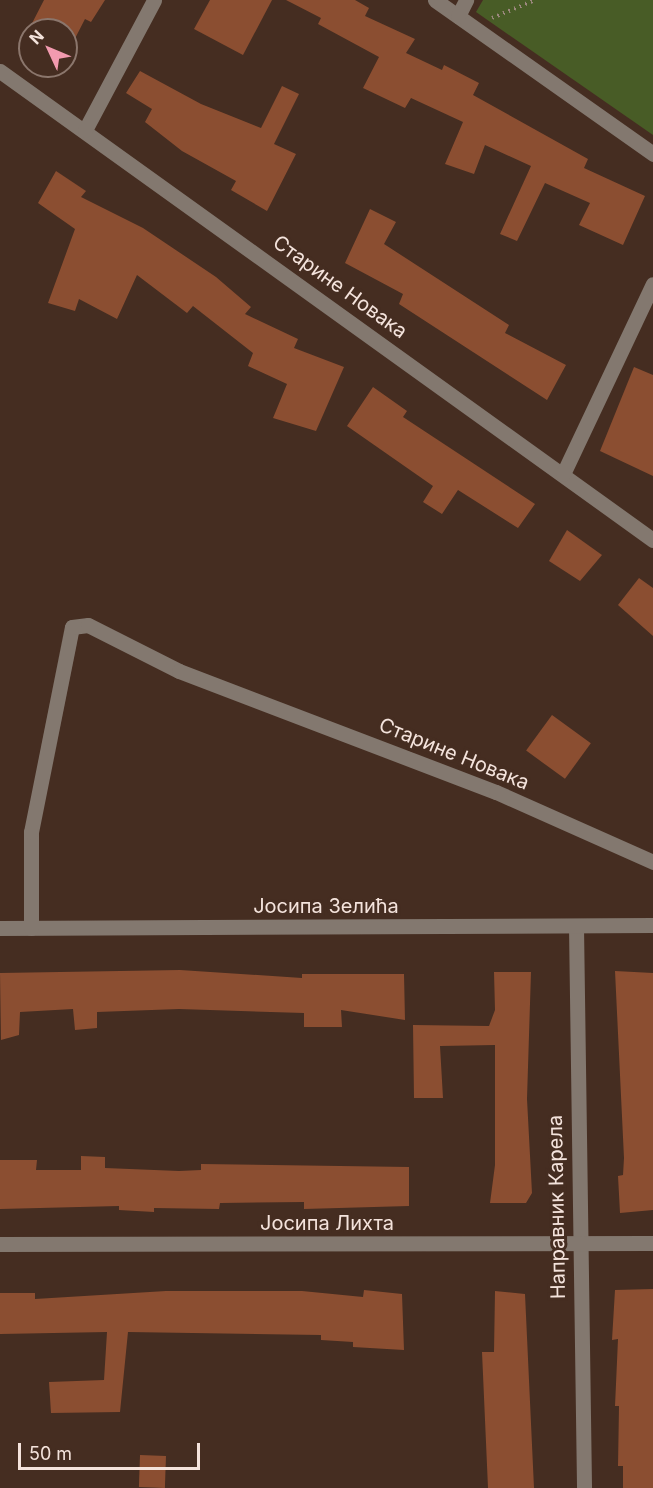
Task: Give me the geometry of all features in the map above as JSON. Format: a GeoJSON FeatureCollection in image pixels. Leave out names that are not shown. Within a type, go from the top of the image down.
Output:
{"type":"FeatureCollection","features":[{"type":"Feature","properties":{"kind":"street"},"geometry":{"type":"LineString","coordinates":[[85,130],[154,0]]}},
{"type":"Feature","properties":{"kind":"street"},"geometry":{"type":"LineString","coordinates":[[435,0],[653,154]]}},
{"type":"Feature","properties":{"kind":"street"},"geometry":{"type":"LineString","coordinates":[[458,16],[466,0]]}},
{"type":"Feature","properties":{"kind":"street","name":"Старине Новака"},"geometry":{"type":"LineString","coordinates":[[0,71],[653,540]]}},
{"type":"Feature","properties":{"kind":"street"},"geometry":{"type":"LineString","coordinates":[[562,474],[653,285]]}},
{"type":"Feature","properties":{"kind":"street","name":"Старине Новака"},"geometry":{"type":"LineString","coordinates":[[31,928],[31,832],[72,627],[88,625],[102,630],[179,671],[496,792],[653,862]]}},
{"type":"Feature","properties":{"kind":"street","name":"Јосипа Зелића"},"geometry":{"type":"LineString","coordinates":[[0,928],[653,925]]}},
{"type":"Feature","properties":{"kind":"street","name":"Направник Карела"},"geometry":{"type":"LineString","coordinates":[[576,926],[578,1244],[584,1488]]}},
{"type":"Feature","properties":{"kind":"street","name":"Јосипа Лихта"},"geometry":{"type":"LineString","coordinates":[[0,1244],[653,1243]]}},
{"type":"Feature","properties":{"kind":"path"},"geometry":{"type":"LineString","coordinates":[[472,26],[535,0]]}},
{"type":"Feature","properties":{"kind":"green space"},"geometry":{"type":"Polygon","coordinates":[[[483,0],[653,0],[653,135],[476,12],[483,0]]]}},
{"type":"Feature","properties":{"kind":"building"},"geometry":{"type":"Polygon","coordinates":[[[44,0],[105,0],[91,22],[85,19],[78,33],[78,18],[35,18],[44,0]]]}},
{"type":"Feature","properties":{"kind":"building"},"geometry":{"type":"Polygon","coordinates":[[[210,0],[272,0],[243,55],[194,29],[210,0]]]}},
{"type":"Feature","properties":{"kind":"building"},"geometry":{"type":"Polygon","coordinates":[[[286,0],[355,0],[369,8],[365,16],[415,39],[406,53],[442,70],[444,65],[479,83],[473,95],[588,159],[584,168],[645,196],[623,245],[579,225],[590,203],[545,183],[517,241],[500,234],[531,166],[485,145],[474,174],[445,164],[463,122],[411,98],[405,108],[363,88],[379,57],[318,24],[321,18],[286,0]]]}},
{"type":"Feature","properties":{"kind":"building"},"geometry":{"type":"Polygon","coordinates":[[[140,71],[201,104],[261,128],[282,86],[299,94],[274,144],[296,154],[267,211],[231,190],[236,181],[182,151],[145,122],[152,109],[126,93],[140,71]]]}},
{"type":"Feature","properties":{"kind":"building"},"geometry":{"type":"Polygon","coordinates":[[[56,171],[86,191],[81,197],[143,228],[216,277],[251,307],[245,314],[298,339],[294,348],[344,367],[316,431],[273,418],[287,384],[248,366],[253,353],[193,306],[187,313],[137,275],[117,319],[79,299],[75,311],[48,303],[75,229],[38,203],[56,171]]]}},
{"type":"Feature","properties":{"kind":"building"},"geometry":{"type":"Polygon","coordinates":[[[370,209],[396,222],[384,244],[509,325],[505,333],[566,365],[547,400],[399,304],[403,294],[345,263],[370,209]]]}},
{"type":"Feature","properties":{"kind":"building"},"geometry":{"type":"Polygon","coordinates":[[[634,367],[653,375],[653,476],[600,451],[634,367]]]}},
{"type":"Feature","properties":{"kind":"building"},"geometry":{"type":"Polygon","coordinates":[[[373,387],[407,411],[403,417],[535,504],[518,528],[458,490],[442,514],[423,502],[433,486],[347,426],[373,387]]]}},
{"type":"Feature","properties":{"kind":"building"},"geometry":{"type":"Polygon","coordinates":[[[567,530],[602,555],[580,581],[549,561],[567,530]]]}},
{"type":"Feature","properties":{"kind":"building"},"geometry":{"type":"Polygon","coordinates":[[[639,578],[653,588],[653,636],[618,605],[639,578]]]}},
{"type":"Feature","properties":{"kind":"building"},"geometry":{"type":"Polygon","coordinates":[[[552,715],[591,743],[565,779],[526,751],[552,715]]]}},
{"type":"Feature","properties":{"kind":"building"},"geometry":{"type":"Polygon","coordinates":[[[180,970],[302,978],[302,974],[404,974],[405,1020],[341,1010],[342,1027],[304,1027],[304,1013],[179,1009],[97,1012],[97,1028],[75,1030],[73,1009],[20,1012],[19,1035],[1,1040],[0,973],[180,970]]]}},
{"type":"Feature","properties":{"kind":"building"},"geometry":{"type":"Polygon","coordinates":[[[615,971],[653,973],[653,1210],[620,1213],[618,1176],[623,1175],[624,1158],[615,971]]]}},
{"type":"Feature","properties":{"kind":"building"},"geometry":{"type":"Polygon","coordinates":[[[494,972],[531,972],[527,1099],[532,1193],[526,1203],[490,1203],[495,1165],[495,1045],[440,1046],[443,1098],[414,1098],[413,1025],[489,1026],[495,1010],[494,972]]]}},
{"type":"Feature","properties":{"kind":"building"},"geometry":{"type":"Polygon","coordinates":[[[81,1156],[105,1157],[105,1168],[179,1171],[201,1170],[201,1164],[409,1167],[409,1206],[304,1209],[304,1202],[220,1203],[219,1209],[154,1208],[154,1212],[119,1210],[119,1206],[0,1209],[0,1160],[37,1160],[36,1170],[81,1170],[81,1156]]]}},
{"type":"Feature","properties":{"kind":"building"},"geometry":{"type":"Polygon","coordinates":[[[653,1289],[653,1488],[623,1488],[623,1466],[618,1466],[619,1406],[615,1406],[618,1339],[612,1340],[615,1290],[653,1289]]]}},
{"type":"Feature","properties":{"kind":"building"},"geometry":{"type":"Polygon","coordinates":[[[364,1290],[402,1294],[404,1350],[353,1347],[353,1342],[321,1340],[321,1335],[128,1332],[120,1412],[51,1413],[49,1382],[104,1380],[107,1332],[0,1334],[0,1293],[35,1293],[35,1299],[166,1291],[302,1291],[363,1297],[364,1290]]]}},
{"type":"Feature","properties":{"kind":"building"},"geometry":{"type":"Polygon","coordinates":[[[495,1291],[525,1294],[534,1488],[488,1488],[482,1352],[494,1352],[495,1291]]]}},
{"type":"Feature","properties":{"kind":"building"},"geometry":{"type":"Polygon","coordinates":[[[140,1455],[166,1456],[165,1488],[139,1487],[140,1455]]]}}]}
